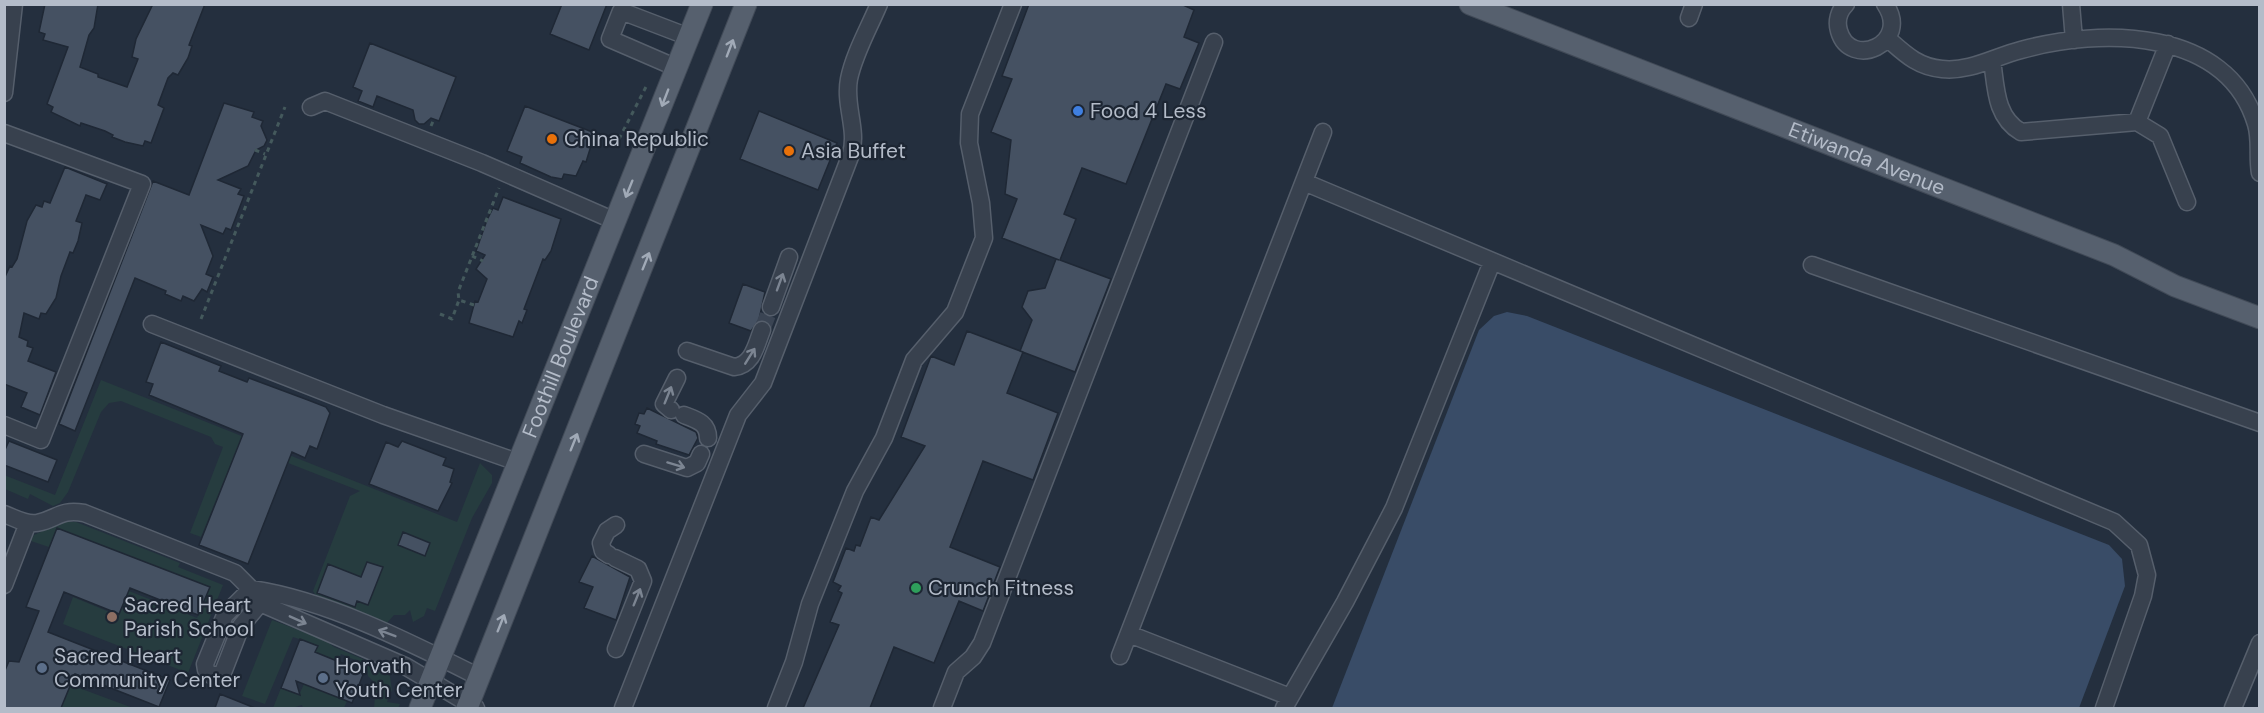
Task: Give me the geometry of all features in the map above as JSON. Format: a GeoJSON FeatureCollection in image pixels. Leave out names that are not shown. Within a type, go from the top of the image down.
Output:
{"type":"FeatureCollection","features":[{"type":"Feature","properties":{"kind":"main road","name":"Foothill Boulevard"},"geometry":{"type":"LineString","coordinates":[[420,708],[702,4]]}},
{"type":"Feature","properties":{"kind":"main road"},"geometry":{"type":"LineString","coordinates":[[471,707],[479,677],[746,4]]}},
{"type":"Feature","properties":{"kind":"main road","name":"Etiwanda Avenue"},"geometry":{"type":"LineString","coordinates":[[1470,4],[2114,255],[2175,286],[2259,318]]}},
{"type":"Feature","properties":{"kind":"street"},"geometry":{"type":"LineString","coordinates":[[4,93],[14,4]]}},
{"type":"Feature","properties":{"kind":"street"},"geometry":{"type":"LineString","coordinates":[[623,708],[738,415],[763,383],[851,154],[854,132],[849,99],[849,79],[879,4]]}},
{"type":"Feature","properties":{"kind":"street"},"geometry":{"type":"LineString","coordinates":[[776,708],[794,662],[810,604],[855,491],[884,438],[914,360],[955,312],[984,238],[981,203],[968,127],[970,114],[1013,4]]}},
{"type":"Feature","properties":{"kind":"street"},"geometry":{"type":"LineString","coordinates":[[1843,5],[1838,23],[1839,32],[1848,45],[1869,51],[1888,39],[1892,21],[1885,4]]}},
{"type":"Feature","properties":{"kind":"street"},"geometry":{"type":"LineString","coordinates":[[2071,4],[2074,40]]}},
{"type":"Feature","properties":{"kind":"street"},"geometry":{"type":"LineString","coordinates":[[676,68],[610,39],[621,11],[689,37]]}},
{"type":"Feature","properties":{"kind":"street"},"geometry":{"type":"LineString","coordinates":[[1888,39],[1911,59],[1940,69],[1966,69],[2020,50],[2074,40],[2124,39],[2168,44],[2193,52],[2215,65],[2242,94],[2256,124],[2259,174]]}},
{"type":"Feature","properties":{"kind":"street"},"geometry":{"type":"LineString","coordinates":[[942,708],[956,672],[973,657],[982,643],[1214,42]]}},
{"type":"Feature","properties":{"kind":"street"},"geometry":{"type":"LineString","coordinates":[[2137,122],[2168,44]]}},
{"type":"Feature","properties":{"kind":"street"},"geometry":{"type":"LineString","coordinates":[[1992,60],[2000,109],[2009,125],[2021,132],[2137,122],[2160,136],[2187,202]]}},
{"type":"Feature","properties":{"kind":"street"},"geometry":{"type":"LineString","coordinates":[[311,107],[325,101],[473,160],[615,221]]}},
{"type":"Feature","properties":{"kind":"street"},"geometry":{"type":"LineString","coordinates":[[1120,656],[1323,132]]}},
{"type":"Feature","properties":{"kind":"street"},"geometry":{"type":"LineString","coordinates":[[4,134],[142,184],[41,440],[4,425]]}},
{"type":"Feature","properties":{"kind":"street"},"geometry":{"type":"LineString","coordinates":[[1304,182],[2114,522],[2139,545],[2147,575],[2143,596],[2104,708]]}},
{"type":"Feature","properties":{"kind":"street"},"geometry":{"type":"LineString","coordinates":[[771,307],[789,257]]}},
{"type":"Feature","properties":{"kind":"street"},"geometry":{"type":"LineString","coordinates":[[1129,634],[1287,703],[1345,602],[1394,508],[1492,262]]}},
{"type":"Feature","properties":{"kind":"street"},"geometry":{"type":"LineString","coordinates":[[1812,264],[2259,423]]}},
{"type":"Feature","properties":{"kind":"street"},"geometry":{"type":"LineString","coordinates":[[152,324],[391,418],[517,462]]}},
{"type":"Feature","properties":{"kind":"street"},"geometry":{"type":"LineString","coordinates":[[687,351],[740,367],[751,358],[762,330]]}},
{"type":"Feature","properties":{"kind":"street"},"geometry":{"type":"LineString","coordinates":[[644,454],[687,468],[697,463],[708,430],[703,424],[664,404],[677,378]]}},
{"type":"Feature","properties":{"kind":"street"},"geometry":{"type":"LineString","coordinates":[[4,514],[28,523],[38,523],[64,511],[84,513],[235,573],[260,594],[402,664],[471,707]]}},
{"type":"Feature","properties":{"kind":"street"},"geometry":{"type":"LineString","coordinates":[[4,585],[28,523]]}},
{"type":"Feature","properties":{"kind":"street"},"geometry":{"type":"LineString","coordinates":[[616,525],[607,531],[601,543],[603,551],[638,569],[643,581],[616,649]]}},
{"type":"Feature","properties":{"kind":"street"},"geometry":{"type":"LineString","coordinates":[[260,594],[318,606],[402,639],[479,677]]}},
{"type":"Feature","properties":{"kind":"street"},"geometry":{"type":"LineString","coordinates":[[2233,708],[2259,643]]}},
{"type":"Feature","properties":{"kind":"path"},"geometry":{"type":"LineString","coordinates":[[619,139],[648,83]]}},
{"type":"Feature","properties":{"kind":"path"},"geometry":{"type":"LineString","coordinates":[[201,319],[238,218],[285,107]]}},
{"type":"Feature","properties":{"kind":"path"},"geometry":{"type":"LineString","coordinates":[[255,150],[265,154]]}},
{"type":"Feature","properties":{"kind":"path"},"geometry":{"type":"LineString","coordinates":[[440,314],[452,319],[459,300],[458,292],[501,184]]}},
{"type":"Feature","properties":{"kind":"path"},"geometry":{"type":"LineString","coordinates":[[472,256],[483,261]]}},
{"type":"Feature","properties":{"kind":"path"},"geometry":{"type":"LineString","coordinates":[[459,300],[474,305]]}},
{"type":"Feature","properties":{"kind":"green space"},"geometry":{"type":"Polygon","coordinates":[[[101,380],[457,522],[480,463],[492,475],[492,483],[472,518],[435,611],[427,608],[424,616],[413,622],[410,610],[405,615],[394,615],[386,624],[317,597],[313,591],[350,496],[360,491],[239,444],[201,537],[190,533],[223,447],[215,444],[211,437],[121,401],[109,403],[101,412],[68,492],[60,503],[53,506],[30,494],[28,499],[5,489],[4,475],[55,495],[101,380]]]}},
{"type":"Feature","properties":{"kind":"green space"},"geometry":{"type":"Polygon","coordinates":[[[64,521],[76,522],[180,563],[178,567],[223,585],[188,673],[63,624],[73,597],[119,616],[129,591],[197,618],[210,587],[57,528],[49,547],[31,541],[34,535],[64,521]]]}},
{"type":"Feature","properties":{"kind":"green space"},"geometry":{"type":"Polygon","coordinates":[[[272,620],[325,640],[334,647],[389,670],[392,690],[387,702],[400,704],[398,708],[374,708],[376,684],[368,676],[367,665],[341,654],[338,662],[315,652],[317,645],[293,637],[265,704],[242,696],[272,620]]]}},
{"type":"Feature","properties":{"kind":"green space"},"geometry":{"type":"Polygon","coordinates":[[[304,684],[347,701],[344,708],[303,708],[302,705],[292,708],[273,708],[281,688],[299,695],[304,684]]]}},
{"type":"Feature","properties":{"kind":"green space"},"geometry":{"type":"Polygon","coordinates":[[[71,685],[133,708],[61,708],[71,685]]]}},
{"type":"Feature","properties":{"kind":"water"},"geometry":{"type":"Polygon","coordinates":[[[1507,312],[1527,316],[2109,545],[2122,559],[2125,586],[2079,708],[1332,708],[1479,330],[1494,316],[1507,312]]]}},
{"type":"Feature","properties":{"kind":"building"},"geometry":{"type":"Polygon","coordinates":[[[45,4],[98,4],[94,28],[89,35],[80,67],[98,74],[98,77],[127,87],[138,59],[132,57],[136,39],[153,4],[205,4],[189,45],[192,46],[188,58],[178,75],[173,73],[168,78],[158,105],[164,108],[151,143],[145,141],[143,146],[125,142],[112,137],[113,135],[105,131],[81,123],[80,126],[51,112],[53,107],[47,104],[68,47],[43,40],[45,34],[39,32],[45,4]]]}},
{"type":"Feature","properties":{"kind":"building"},"geometry":{"type":"Polygon","coordinates":[[[562,4],[607,4],[589,50],[550,34],[562,4]]]}},
{"type":"Feature","properties":{"kind":"building","name":"Food 4 Less"},"geometry":{"type":"Polygon","coordinates":[[[1029,4],[1181,4],[1194,10],[1184,37],[1199,43],[1180,89],[1166,84],[1126,184],[1082,168],[1064,214],[1076,219],[1060,260],[1111,279],[1075,372],[1020,351],[1032,320],[1022,307],[1028,291],[1045,288],[1056,259],[1059,260],[1002,238],[1017,199],[1005,194],[1011,140],[991,132],[1012,79],[1002,76],[1029,4]]]}},
{"type":"Feature","properties":{"kind":"building"},"geometry":{"type":"Polygon","coordinates":[[[370,43],[456,77],[439,121],[431,118],[424,124],[419,124],[415,120],[413,110],[377,96],[373,107],[358,101],[362,91],[353,87],[370,43]]]}},
{"type":"Feature","properties":{"kind":"building"},"geometry":{"type":"Polygon","coordinates":[[[224,103],[254,112],[252,117],[263,121],[261,126],[267,140],[264,146],[256,150],[248,166],[218,180],[241,189],[238,194],[244,196],[231,230],[226,228],[223,234],[201,225],[213,256],[206,274],[213,277],[207,292],[202,289],[194,301],[183,296],[181,301],[165,294],[166,291],[135,278],[75,431],[59,424],[153,181],[189,195],[224,103]]]}},
{"type":"Feature","properties":{"kind":"building","name":"China Republic"},"geometry":{"type":"Polygon","coordinates":[[[525,106],[595,133],[586,162],[583,161],[576,176],[564,174],[562,179],[551,177],[520,163],[522,157],[507,151],[525,106]]]}},
{"type":"Feature","properties":{"kind":"building","name":"Asia Buffet"},"geometry":{"type":"Polygon","coordinates":[[[759,111],[837,143],[818,190],[740,159],[759,111]]]}},
{"type":"Feature","properties":{"kind":"building"},"geometry":{"type":"Polygon","coordinates":[[[65,167],[107,184],[100,200],[86,195],[76,221],[82,223],[78,241],[73,253],[70,252],[56,298],[46,314],[41,313],[39,319],[24,313],[19,337],[28,341],[27,346],[33,348],[28,361],[56,372],[40,415],[21,407],[27,393],[4,384],[4,279],[10,266],[12,267],[17,259],[27,221],[36,205],[42,207],[44,201],[50,203],[65,167]]]}},
{"type":"Feature","properties":{"kind":"building"},"geometry":{"type":"Polygon","coordinates":[[[503,197],[561,219],[551,251],[545,260],[543,259],[524,309],[527,310],[522,323],[519,321],[513,337],[469,323],[475,301],[478,302],[487,279],[476,269],[485,255],[476,251],[493,208],[498,210],[503,197]]]}},
{"type":"Feature","properties":{"kind":"building"},"geometry":{"type":"Polygon","coordinates":[[[743,284],[765,292],[759,320],[751,331],[729,323],[743,284]]]}},
{"type":"Feature","properties":{"kind":"building"},"geometry":{"type":"Polygon","coordinates":[[[967,331],[1023,352],[1007,393],[1058,413],[1033,480],[983,461],[950,547],[1000,567],[983,611],[959,601],[934,663],[894,647],[870,708],[803,708],[839,625],[830,622],[842,593],[838,591],[841,586],[833,582],[846,548],[854,551],[856,545],[860,546],[871,517],[879,520],[925,446],[901,437],[931,356],[954,365],[967,331]]]}},
{"type":"Feature","properties":{"kind":"building"},"geometry":{"type":"Polygon","coordinates":[[[161,342],[221,366],[219,371],[247,382],[249,378],[308,400],[326,407],[330,413],[317,449],[310,446],[305,458],[292,452],[248,564],[199,545],[243,434],[149,395],[153,384],[146,382],[161,342]]]}},
{"type":"Feature","properties":{"kind":"building"},"geometry":{"type":"Polygon","coordinates":[[[647,408],[696,432],[698,438],[689,455],[656,444],[657,441],[637,433],[640,426],[635,424],[639,413],[644,414],[647,408]]]}},
{"type":"Feature","properties":{"kind":"building"},"geometry":{"type":"Polygon","coordinates":[[[9,441],[57,460],[48,482],[4,465],[4,452],[9,441]]]}},
{"type":"Feature","properties":{"kind":"building"},"geometry":{"type":"Polygon","coordinates":[[[402,441],[446,458],[443,465],[454,469],[450,482],[452,483],[438,511],[369,484],[386,442],[398,447],[402,441]]]}},
{"type":"Feature","properties":{"kind":"building"},"geometry":{"type":"Polygon","coordinates":[[[57,528],[210,587],[198,615],[130,588],[119,614],[64,592],[48,632],[170,680],[159,707],[75,674],[61,708],[4,708],[4,673],[9,661],[19,662],[39,611],[26,607],[57,528]]]}},
{"type":"Feature","properties":{"kind":"building"},"geometry":{"type":"Polygon","coordinates":[[[403,532],[430,543],[425,556],[398,545],[403,532]]]}},
{"type":"Feature","properties":{"kind":"building"},"geometry":{"type":"Polygon","coordinates":[[[592,556],[630,577],[616,620],[584,608],[593,587],[579,582],[592,556]]]}},
{"type":"Feature","properties":{"kind":"building"},"geometry":{"type":"Polygon","coordinates":[[[367,562],[383,567],[368,605],[357,601],[355,607],[317,593],[328,564],[361,577],[367,562]]]}},
{"type":"Feature","properties":{"kind":"building","name":"Horvath Youth Center"},"geometry":{"type":"Polygon","coordinates":[[[300,639],[318,646],[315,652],[364,672],[352,703],[296,681],[300,695],[281,688],[300,639]]]}},
{"type":"Feature","properties":{"kind":"building"},"geometry":{"type":"Polygon","coordinates":[[[220,694],[255,708],[215,708],[220,694]]]}},
{"type":"Feature","properties":{"kind":"tunnel"},"geometry":{"type":"LineString","coordinates":[[762,330],[771,307]]}},
{"type":"Feature","properties":{"kind":"place","name":"Food 4 Less"},"geometry":{"type":"Point","coordinates":[1078,111]}},
{"type":"Feature","properties":{"kind":"place","name":"China Republic"},"geometry":{"type":"Point","coordinates":[552,139]}},
{"type":"Feature","properties":{"kind":"place","name":"Asia Buffet"},"geometry":{"type":"Point","coordinates":[789,151]}},
{"type":"Feature","properties":{"kind":"place","name":"Crunch Fitness"},"geometry":{"type":"Point","coordinates":[916,588]}},
{"type":"Feature","properties":{"kind":"place","name":"Sacred Heart Parish School"},"geometry":{"type":"Point","coordinates":[112,617]}},
{"type":"Feature","properties":{"kind":"place","name":"Sacred Heart Community Center"},"geometry":{"type":"Point","coordinates":[42,668]}},
{"type":"Feature","properties":{"kind":"place","name":"Horvath Youth Center"},"geometry":{"type":"Point","coordinates":[323,678]}}]}
